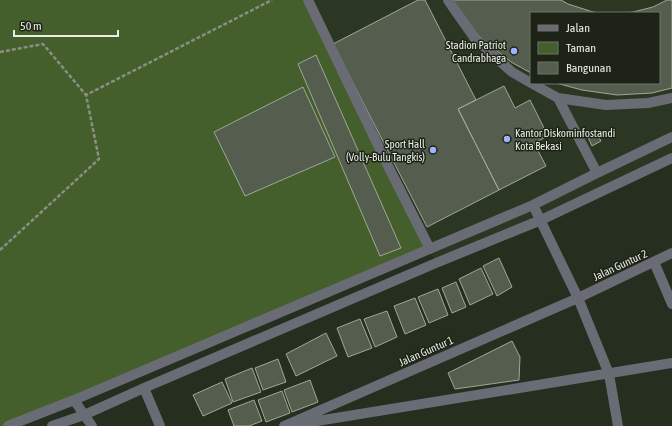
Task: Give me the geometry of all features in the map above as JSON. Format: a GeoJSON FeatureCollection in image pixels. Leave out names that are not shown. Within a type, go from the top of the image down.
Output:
{"type":"FeatureCollection","features":[{"type":"Feature","properties":{"kind":"street"},"geometry":{"type":"LineString","coordinates":[[308,0],[430,249]]}},
{"type":"Feature","properties":{"kind":"street"},"geometry":{"type":"LineString","coordinates":[[448,0],[476,40],[512,72],[530,82]]}},
{"type":"Feature","properties":{"kind":"street"},"geometry":{"type":"LineString","coordinates":[[533,84],[558,98],[606,105],[648,103],[672,98]]}},
{"type":"Feature","properties":{"kind":"street"},"geometry":{"type":"LineString","coordinates":[[558,98],[596,173]]}},
{"type":"Feature","properties":{"kind":"street"},"geometry":{"type":"LineString","coordinates":[[8,426],[74,400],[533,205],[672,137]]}},
{"type":"Feature","properties":{"kind":"street"},"geometry":{"type":"LineString","coordinates":[[52,426],[84,415],[436,263],[541,220],[672,158]]}},
{"type":"Feature","properties":{"kind":"street"},"geometry":{"type":"LineString","coordinates":[[533,205],[578,298],[609,374],[618,426]]}},
{"type":"Feature","properties":{"kind":"street","name":"Jalan Guntur 2"},"geometry":{"type":"LineString","coordinates":[[578,298],[672,254]]}},
{"type":"Feature","properties":{"kind":"street"},"geometry":{"type":"LineString","coordinates":[[654,262],[672,304]]}},
{"type":"Feature","properties":{"kind":"street","name":"Jalan Guntur 1"},"geometry":{"type":"LineString","coordinates":[[285,426],[578,298]]}},
{"type":"Feature","properties":{"kind":"street"},"geometry":{"type":"LineString","coordinates":[[285,426],[672,363]]}},
{"type":"Feature","properties":{"kind":"street"},"geometry":{"type":"LineString","coordinates":[[144,388],[160,426]]}},
{"type":"Feature","properties":{"kind":"street"},"geometry":{"type":"LineString","coordinates":[[74,400],[92,426]]}},
{"type":"Feature","properties":{"kind":"path"},"geometry":{"type":"LineString","coordinates":[[86,95],[272,0]]}},
{"type":"Feature","properties":{"kind":"path"},"geometry":{"type":"LineString","coordinates":[[0,52],[43,44],[86,95],[99,159],[0,250]]}},
{"type":"Feature","properties":{"kind":"shaded area"},"geometry":{"type":"Polygon","coordinates":[[[308,0],[672,0],[672,158],[436,263],[308,0]]]}},
{"type":"Feature","properties":{"kind":"green space"},"geometry":{"type":"Polygon","coordinates":[[[0,0],[308,0],[430,249],[7,426],[0,426],[0,0]]]}},
{"type":"Feature","properties":{"kind":"building","name":"Sport Hall (Volly-Bulu Tangkis)"},"geometry":{"type":"Polygon","coordinates":[[[418,0],[425,0],[476,100],[458,109],[499,190],[427,227],[333,44],[418,0]]]}},
{"type":"Feature","properties":{"kind":"building"},"geometry":{"type":"Polygon","coordinates":[[[450,0],[561,0],[568,4],[593,12],[530,12],[530,72],[511,62],[483,40],[460,16],[450,0]]]}},
{"type":"Feature","properties":{"kind":"building"},"geometry":{"type":"Polygon","coordinates":[[[667,0],[672,0],[672,88],[652,93],[617,95],[582,90],[560,84],[660,84],[660,12],[633,12],[653,7],[667,0]]]}},
{"type":"Feature","properties":{"kind":"building"},"geometry":{"type":"Polygon","coordinates":[[[316,55],[401,248],[380,256],[298,64],[316,55]]]}},
{"type":"Feature","properties":{"kind":"building","name":"Kantor Diskominfostandi Kota Bekasi"},"geometry":{"type":"Polygon","coordinates":[[[504,86],[515,108],[530,100],[548,136],[534,143],[546,166],[499,190],[458,109],[504,86]]]}},
{"type":"Feature","properties":{"kind":"building"},"geometry":{"type":"Polygon","coordinates":[[[303,87],[335,157],[245,196],[214,132],[303,87]]]}},
{"type":"Feature","properties":{"kind":"building"},"geometry":{"type":"Polygon","coordinates":[[[596,132],[601,141],[592,146],[588,137],[596,132]]]}},
{"type":"Feature","properties":{"kind":"building"},"geometry":{"type":"Polygon","coordinates":[[[499,258],[512,287],[497,296],[483,266],[499,258]]]}},
{"type":"Feature","properties":{"kind":"building"},"geometry":{"type":"Polygon","coordinates":[[[481,268],[493,294],[470,305],[459,279],[481,268]]]}},
{"type":"Feature","properties":{"kind":"building"},"geometry":{"type":"Polygon","coordinates":[[[456,282],[466,307],[452,313],[442,288],[456,282]]]}},
{"type":"Feature","properties":{"kind":"building"},"geometry":{"type":"Polygon","coordinates":[[[438,289],[448,315],[429,323],[418,297],[438,289]]]}},
{"type":"Feature","properties":{"kind":"building"},"geometry":{"type":"Polygon","coordinates":[[[415,298],[426,325],[405,334],[394,306],[415,298]]]}},
{"type":"Feature","properties":{"kind":"building"},"geometry":{"type":"Polygon","coordinates":[[[387,311],[397,337],[375,347],[364,319],[387,311]]]}},
{"type":"Feature","properties":{"kind":"building"},"geometry":{"type":"Polygon","coordinates":[[[360,319],[372,348],[348,357],[337,328],[360,319]]]}},
{"type":"Feature","properties":{"kind":"building"},"geometry":{"type":"Polygon","coordinates":[[[326,333],[337,356],[296,376],[286,354],[326,333]]]}},
{"type":"Feature","properties":{"kind":"building"},"geometry":{"type":"Polygon","coordinates":[[[512,341],[520,357],[519,380],[455,389],[448,373],[512,341]]]}},
{"type":"Feature","properties":{"kind":"building"},"geometry":{"type":"Polygon","coordinates":[[[278,359],[286,382],[263,390],[255,368],[278,359]]]}},
{"type":"Feature","properties":{"kind":"building"},"geometry":{"type":"Polygon","coordinates":[[[252,368],[261,392],[233,402],[225,379],[252,368]]]}},
{"type":"Feature","properties":{"kind":"building"},"geometry":{"type":"Polygon","coordinates":[[[310,380],[318,402],[292,412],[284,390],[310,380]]]}},
{"type":"Feature","properties":{"kind":"building"},"geometry":{"type":"Polygon","coordinates":[[[222,382],[232,403],[203,416],[193,395],[222,382]]]}},
{"type":"Feature","properties":{"kind":"building"},"geometry":{"type":"Polygon","coordinates":[[[282,391],[290,413],[266,422],[258,400],[282,391]]]}},
{"type":"Feature","properties":{"kind":"building"},"geometry":{"type":"Polygon","coordinates":[[[254,400],[262,421],[249,426],[234,426],[228,410],[254,400]]]}},
{"type":"Feature","properties":{"kind":"place","name":"Stadion Patriot Candrabhaga"},"geometry":{"type":"Point","coordinates":[514,51]}},
{"type":"Feature","properties":{"kind":"place","name":"Kantor Diskominfostandi Kota Bekasi"},"geometry":{"type":"Point","coordinates":[507,139]}},
{"type":"Feature","properties":{"kind":"place","name":"Sport Hall (Volly-Bulu Tangkis)"},"geometry":{"type":"Point","coordinates":[433,150]}}]}
